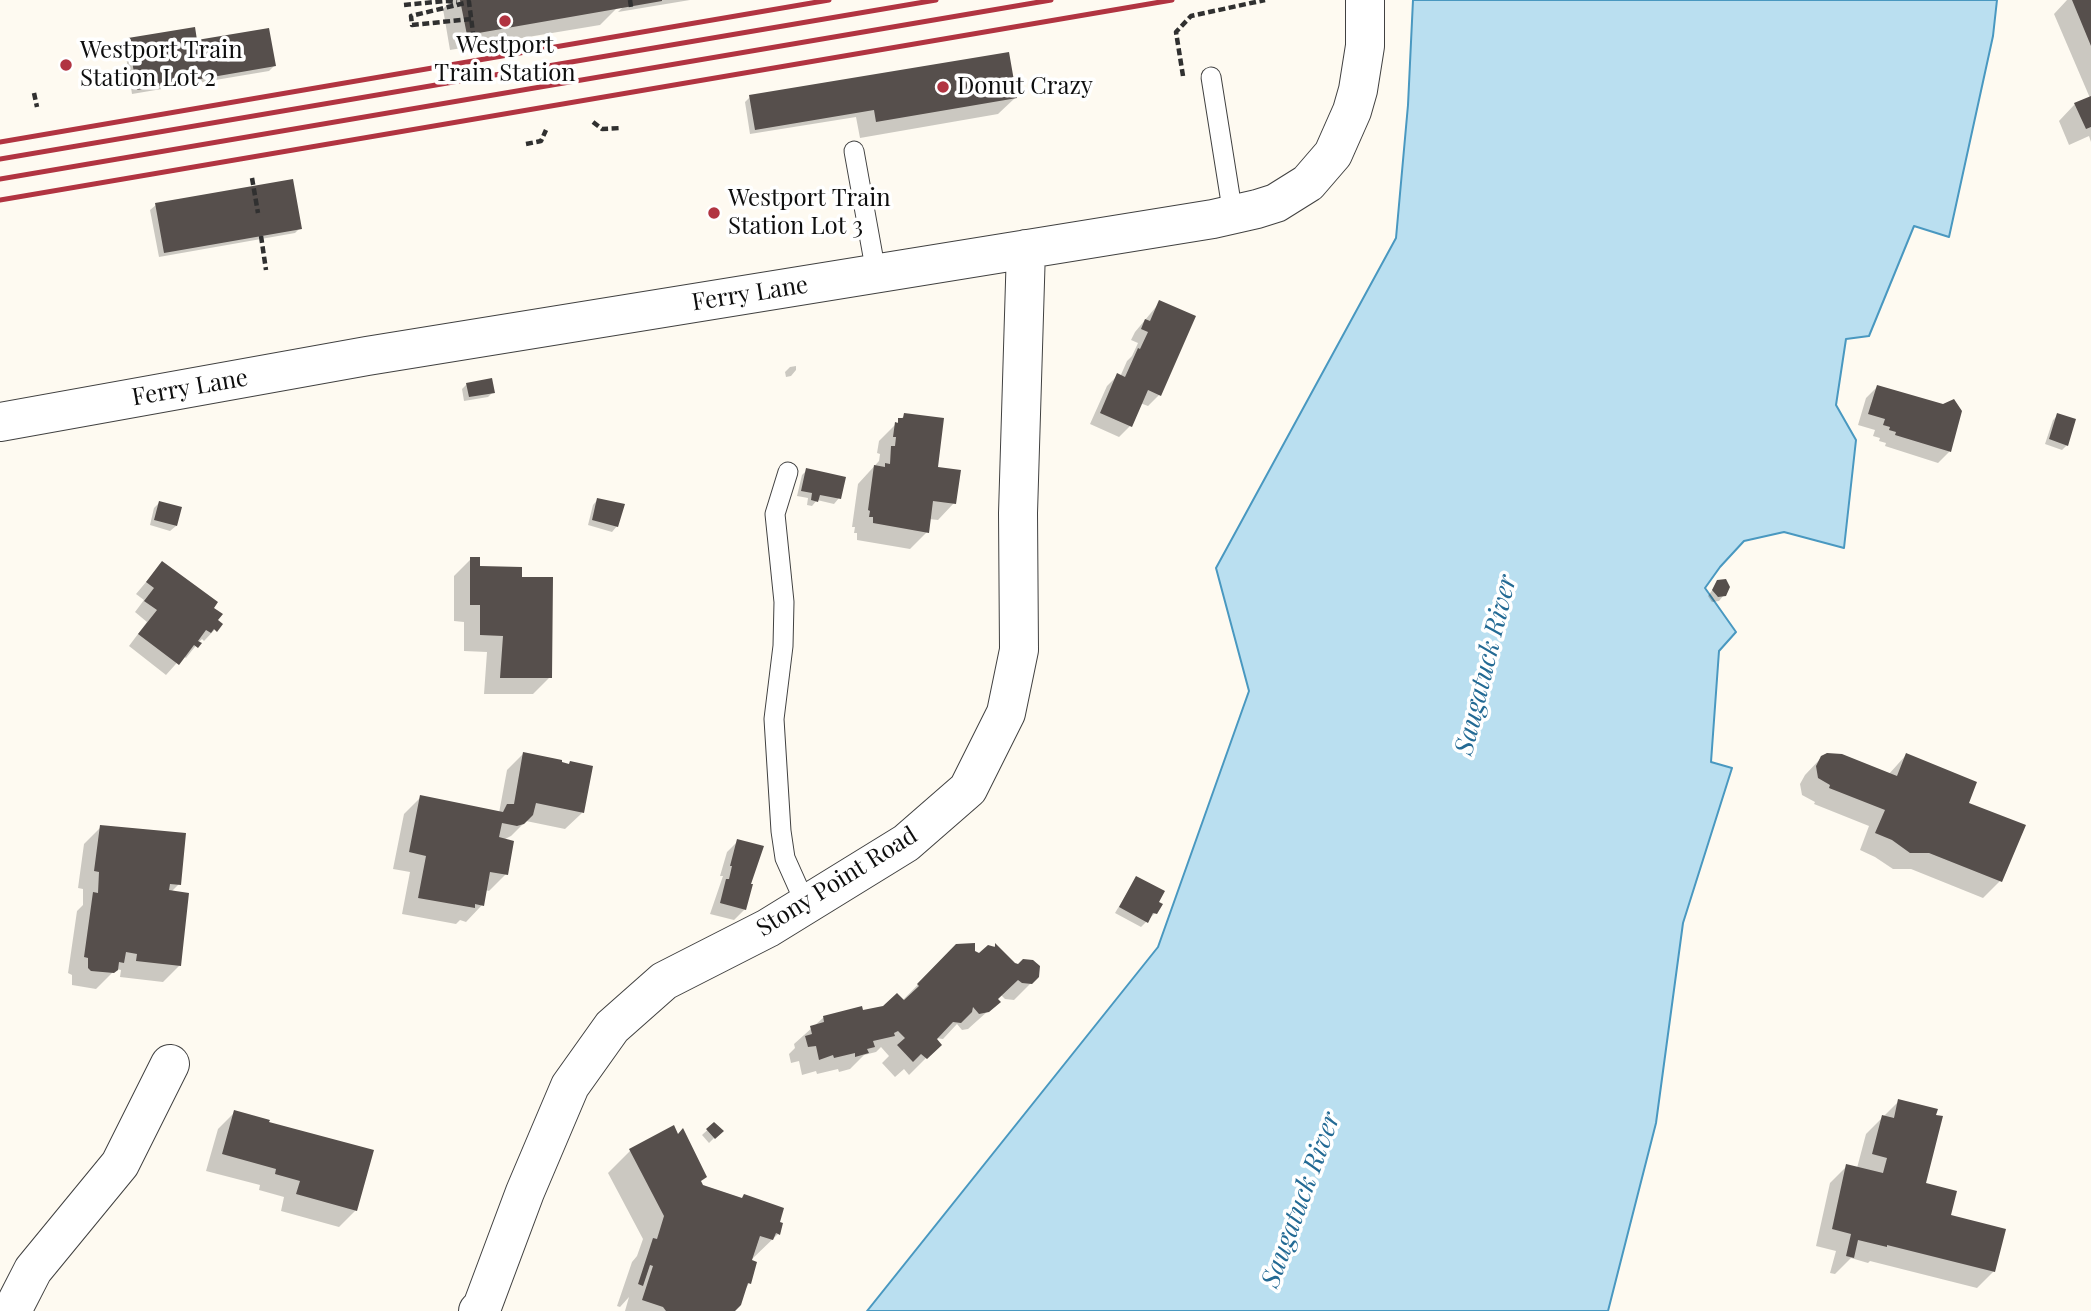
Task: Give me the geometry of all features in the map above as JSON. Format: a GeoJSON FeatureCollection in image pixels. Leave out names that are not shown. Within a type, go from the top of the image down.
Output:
{"type":"FeatureCollection","features":[{"type":"Feature","properties":{"kind":"street","name":"Ferry Lane"},"geometry":{"type":"LineString","coordinates":[[0,422],[367,356],[1233,215],[1276,203],[1308,183],[1333,154],[1358,90],[1366,46],[1366,5]]}},
{"type":"Feature","properties":{"kind":"street","name":"Stony Point Road"},"geometry":{"type":"LineString","coordinates":[[478,1311],[482,1307],[525,1192],[570,1086],[612,1027],[664,981],[768,928],[906,843],[968,789],[1006,713],[1019,650],[1018,513],[1026,249]]}},
{"type":"Feature","properties":{"kind":"street"},"geometry":{"type":"LineString","coordinates":[[12,1311],[33,1270],[120,1164],[170,1063]]}},
{"type":"Feature","properties":{"kind":"lane"},"geometry":{"type":"LineString","coordinates":[[1211,77],[1233,215]]}},
{"type":"Feature","properties":{"kind":"lane"},"geometry":{"type":"LineString","coordinates":[[854,151],[876,273]]}},
{"type":"Feature","properties":{"kind":"lane"},"geometry":{"type":"LineString","coordinates":[[0,411],[0,422]]}},
{"type":"Feature","properties":{"kind":"lane"},"geometry":{"type":"LineString","coordinates":[[788,472],[775,514],[784,602],[783,646],[774,719],[785,858],[806,905]]}},
{"type":"Feature","properties":{"kind":"path"},"geometry":{"type":"LineString","coordinates":[[630,0],[631,7]]}},
{"type":"Feature","properties":{"kind":"path"},"geometry":{"type":"LineString","coordinates":[[1184,82],[1176,32],[1191,16],[1265,0]]}},
{"type":"Feature","properties":{"kind":"path"},"geometry":{"type":"LineString","coordinates":[[404,5],[446,1],[461,3]]}},
{"type":"Feature","properties":{"kind":"path"},"geometry":{"type":"LineString","coordinates":[[471,19],[412,25],[411,16],[469,2],[474,33]]}},
{"type":"Feature","properties":{"kind":"path"},"geometry":{"type":"LineString","coordinates":[[34,93],[37,107]]}},
{"type":"Feature","properties":{"kind":"path"},"geometry":{"type":"LineString","coordinates":[[593,122],[603,129],[621,128]]}},
{"type":"Feature","properties":{"kind":"path"},"geometry":{"type":"LineString","coordinates":[[526,144],[541,141],[546,130]]}},
{"type":"Feature","properties":{"kind":"path"},"geometry":{"type":"LineString","coordinates":[[252,178],[258,214]]}},
{"type":"Feature","properties":{"kind":"path"},"geometry":{"type":"LineString","coordinates":[[261,236],[267,270]]}},
{"type":"Feature","properties":{"kind":"water","name":"Saugatuck River"},"geometry":{"type":"Polygon","coordinates":[[[1413,0],[1997,0],[1993,36],[1949,237],[1914,226],[1869,336],[1846,339],[1836,405],[1856,440],[1844,548],[1784,532],[1744,541],[1705,588],[1736,632],[1719,651],[1711,762],[1732,768],[1683,923],[1656,1123],[1608,1311],[867,1311],[1158,947],[1249,691],[1216,568],[1396,238],[1408,105],[1413,0]]]}},
{"type":"Feature","properties":{"kind":"building","name":"Westport Train Station"},"geometry":{"type":"Polygon","coordinates":[[[460,0],[662,0],[662,1],[467,35],[460,0]]]}},
{"type":"Feature","properties":{"kind":"building"},"geometry":{"type":"Polygon","coordinates":[[[2072,0],[2091,0],[2091,46],[2072,0]]]}},
{"type":"Feature","properties":{"kind":"building"},"geometry":{"type":"Polygon","coordinates":[[[195,27],[197,40],[269,28],[276,66],[137,90],[128,38],[195,27]]]}},
{"type":"Feature","properties":{"kind":"building","name":"Donut Crazy"},"geometry":{"type":"Polygon","coordinates":[[[1009,52],[1017,98],[876,122],[874,110],[755,130],[749,95],[1009,52]]]}},
{"type":"Feature","properties":{"kind":"building"},"geometry":{"type":"Polygon","coordinates":[[[2091,96],[2091,127],[2086,129],[2074,103],[2091,96]]]}},
{"type":"Feature","properties":{"kind":"building"},"geometry":{"type":"Polygon","coordinates":[[[293,179],[302,229],[164,253],[155,203],[293,179]]]}},
{"type":"Feature","properties":{"kind":"building"},"geometry":{"type":"Polygon","coordinates":[[[1159,300],[1196,316],[1161,396],[1148,390],[1132,427],[1100,413],[1117,373],[1125,377],[1138,348],[1140,349],[1148,332],[1141,329],[1145,319],[1150,321],[1159,300]]]}},
{"type":"Feature","properties":{"kind":"building"},"geometry":{"type":"Polygon","coordinates":[[[492,378],[495,393],[469,397],[466,383],[492,378]]]}},
{"type":"Feature","properties":{"kind":"building"},"geometry":{"type":"Polygon","coordinates":[[[1877,385],[1943,404],[1954,399],[1962,411],[1951,452],[1895,435],[1896,432],[1889,430],[1890,427],[1883,425],[1885,419],[1868,414],[1877,385]]]}},
{"type":"Feature","properties":{"kind":"building"},"geometry":{"type":"Polygon","coordinates":[[[904,413],[944,418],[938,467],[961,470],[956,504],[933,501],[929,533],[873,523],[873,517],[869,517],[874,465],[885,467],[885,463],[890,464],[891,446],[895,446],[895,422],[898,423],[898,418],[903,418],[904,413]]]}},
{"type":"Feature","properties":{"kind":"building"},"geometry":{"type":"Polygon","coordinates":[[[2057,413],[2076,419],[2068,446],[2049,439],[2057,413]]]}},
{"type":"Feature","properties":{"kind":"building"},"geometry":{"type":"Polygon","coordinates":[[[806,468],[846,477],[841,499],[820,495],[818,502],[811,500],[812,493],[801,491],[806,468]]]}},
{"type":"Feature","properties":{"kind":"building"},"geometry":{"type":"Polygon","coordinates":[[[597,498],[625,504],[618,527],[592,520],[597,498]]]}},
{"type":"Feature","properties":{"kind":"building"},"geometry":{"type":"Polygon","coordinates":[[[159,501],[182,507],[177,526],[154,520],[159,501]]]}},
{"type":"Feature","properties":{"kind":"building"},"geometry":{"type":"Polygon","coordinates":[[[470,557],[480,557],[480,566],[522,567],[522,577],[553,577],[552,678],[500,678],[503,636],[480,635],[480,605],[470,605],[470,557]]]}},
{"type":"Feature","properties":{"kind":"building"},"geometry":{"type":"Polygon","coordinates":[[[162,561],[218,602],[214,608],[223,614],[218,620],[223,624],[217,632],[214,629],[211,633],[206,630],[198,641],[202,643],[198,648],[194,645],[179,665],[138,634],[157,610],[144,601],[154,588],[146,582],[162,561]]]}},
{"type":"Feature","properties":{"kind":"building"},"geometry":{"type":"Polygon","coordinates":[[[1726,579],[1730,587],[1726,596],[1718,597],[1712,590],[1717,580],[1726,579]]]}},
{"type":"Feature","properties":{"kind":"building"},"geometry":{"type":"Polygon","coordinates":[[[523,752],[562,760],[569,764],[570,761],[593,766],[584,813],[536,803],[533,815],[524,824],[517,826],[502,823],[499,837],[514,841],[508,875],[490,872],[484,906],[475,904],[475,908],[418,898],[426,856],[409,852],[420,795],[503,812],[507,804],[514,804],[523,752]]]}},
{"type":"Feature","properties":{"kind":"building"},"geometry":{"type":"Polygon","coordinates":[[[1827,753],[1842,754],[1897,776],[1906,753],[1977,782],[1969,803],[2026,825],[2002,882],[1929,853],[1910,853],[1892,840],[1875,833],[1885,810],[1829,788],[1830,785],[1818,778],[1816,766],[1821,756],[1827,753]]]}},
{"type":"Feature","properties":{"kind":"building"},"geometry":{"type":"Polygon","coordinates":[[[100,825],[186,833],[181,885],[170,884],[169,890],[189,893],[181,966],[136,961],[137,954],[126,952],[124,963],[119,962],[118,970],[114,973],[91,971],[88,968],[88,958],[84,957],[93,892],[98,893],[99,872],[94,871],[100,825]]]}},
{"type":"Feature","properties":{"kind":"building"},"geometry":{"type":"Polygon","coordinates":[[[737,839],[764,846],[751,884],[746,910],[720,903],[726,879],[729,879],[737,839]]]}},
{"type":"Feature","properties":{"kind":"building"},"geometry":{"type":"Polygon","coordinates":[[[1136,876],[1165,891],[1159,902],[1163,904],[1157,914],[1153,913],[1148,923],[1119,907],[1136,876]]]}},
{"type":"Feature","properties":{"kind":"building"},"geometry":{"type":"Polygon","coordinates":[[[975,943],[975,951],[979,953],[988,945],[995,947],[995,943],[1015,963],[1018,964],[1023,959],[1033,960],[1040,966],[1039,977],[1032,984],[1018,980],[998,999],[1001,1002],[989,1012],[979,1014],[973,1007],[972,1012],[961,1023],[953,1022],[937,1039],[942,1045],[927,1059],[921,1054],[913,1062],[897,1045],[905,1038],[898,1031],[894,1033],[895,1036],[873,1041],[875,1047],[867,1049],[869,1053],[855,1057],[855,1053],[834,1058],[833,1055],[819,1060],[816,1046],[808,1047],[805,1036],[812,1034],[810,1026],[824,1022],[823,1016],[862,1006],[863,1010],[883,1006],[897,993],[904,1000],[956,944],[975,943]]]}},
{"type":"Feature","properties":{"kind":"building"},"geometry":{"type":"Polygon","coordinates":[[[1898,1099],[1938,1109],[1936,1115],[1943,1116],[1926,1183],[1957,1191],[1951,1215],[2006,1229],[1995,1272],[1858,1240],[1854,1258],[1846,1256],[1851,1234],[1832,1229],[1846,1164],[1883,1173],[1887,1158],[1872,1154],[1882,1115],[1894,1118],[1898,1099]]]}},
{"type":"Feature","properties":{"kind":"building"},"geometry":{"type":"Polygon","coordinates":[[[234,1110],[374,1150],[357,1211],[296,1194],[300,1181],[275,1174],[276,1169],[222,1154],[234,1110]]]}},
{"type":"Feature","properties":{"kind":"building"},"geometry":{"type":"Polygon","coordinates":[[[714,1122],[724,1131],[715,1139],[706,1129],[714,1122]]]}},
{"type":"Feature","properties":{"kind":"building"},"geometry":{"type":"Polygon","coordinates":[[[674,1125],[678,1134],[683,1128],[707,1177],[701,1181],[703,1185],[742,1198],[744,1194],[784,1208],[780,1235],[776,1233],[773,1240],[760,1236],[752,1260],[757,1262],[751,1284],[748,1283],[741,1305],[735,1311],[666,1311],[663,1307],[642,1300],[653,1266],[650,1265],[643,1286],[638,1284],[653,1238],[657,1239],[664,1216],[629,1149],[674,1125]]]}},
{"type":"Feature","properties":{"kind":"railway"},"geometry":{"type":"LineString","coordinates":[[0,142],[829,0]]}},
{"type":"Feature","properties":{"kind":"railway"},"geometry":{"type":"LineString","coordinates":[[0,159],[936,0]]}},
{"type":"Feature","properties":{"kind":"railway"},"geometry":{"type":"LineString","coordinates":[[0,179],[1051,0]]}},
{"type":"Feature","properties":{"kind":"railway"},"geometry":{"type":"LineString","coordinates":[[0,200],[1172,0]]}},
{"type":"Feature","properties":{"kind":"place","name":"Westport Train Station"},"geometry":{"type":"Point","coordinates":[505,21]}},
{"type":"Feature","properties":{"kind":"place","name":"Westport Train Station Lot 2"},"geometry":{"type":"Point","coordinates":[66,65]}},
{"type":"Feature","properties":{"kind":"place","name":"Donut Crazy"},"geometry":{"type":"Point","coordinates":[943,87]}},
{"type":"Feature","properties":{"kind":"place","name":"Westport Train Station Lot 3"},"geometry":{"type":"Point","coordinates":[714,213]}}]}
